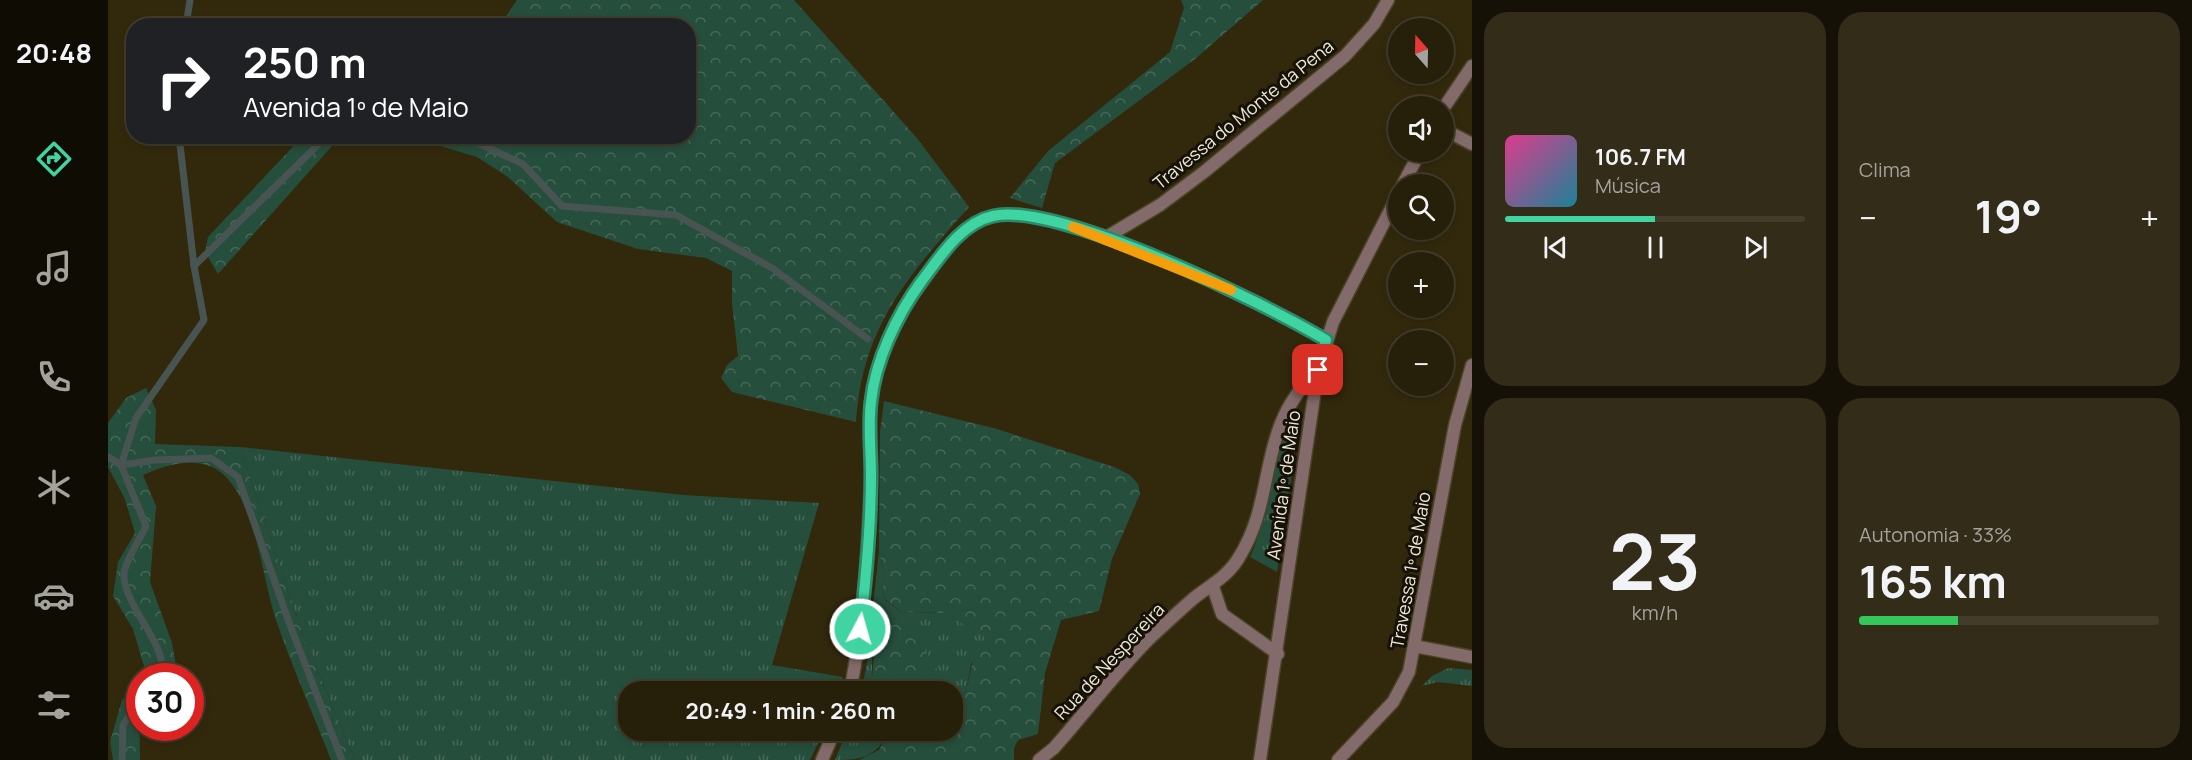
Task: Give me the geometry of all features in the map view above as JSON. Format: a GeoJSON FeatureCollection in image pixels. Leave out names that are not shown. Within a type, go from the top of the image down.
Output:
{"type":"FeatureCollection","features":[{"type":"Feature","properties":{"kind":"street","name":"Travessa do Monte da Pena"},"geometry":{"type":"LineString","coordinates":[[1105,238],[1160,205],[1204,172],[1345,56],[1374,24],[1388,0]]}},
{"type":"Feature","properties":{"kind":"street"},"geometry":{"type":"LineString","coordinates":[[1452,96],[1472,66]]}},
{"type":"Feature","properties":{"kind":"street"},"geometry":{"type":"LineString","coordinates":[[1454,135],[1472,144]]}},
{"type":"Feature","properties":{"kind":"street"},"geometry":{"type":"LineString","coordinates":[[852,681],[862,610],[868,528],[871,401],[879,369],[907,302],[954,241],[970,226],[993,216],[1008,214],[1044,218],[1105,238],[1226,288],[1326,340]]}},
{"type":"Feature","properties":{"kind":"street","name":"Avenida 1º de Maio"},"geometry":{"type":"LineString","coordinates":[[1260,760],[1278,654],[1318,370],[1326,340],[1388,215]]}},
{"type":"Feature","properties":{"kind":"street","name":"Travessa 1º de Maio"},"geometry":{"type":"LineString","coordinates":[[1338,760],[1393,702],[1409,672],[1455,425],[1472,364]]}},
{"type":"Feature","properties":{"kind":"street","name":"Rua de Nespereira"},"geometry":{"type":"LineString","coordinates":[[1039,760],[1054,748],[1148,640],[1196,597],[1213,587],[1237,561],[1253,531],[1270,452],[1281,420],[1296,393],[1318,370]]}},
{"type":"Feature","properties":{"kind":"street"},"geometry":{"type":"LineString","coordinates":[[1213,587],[1222,614],[1278,654]]}},
{"type":"Feature","properties":{"kind":"street"},"geometry":{"type":"LineString","coordinates":[[1414,646],[1472,657]]}},
{"type":"Feature","properties":{"kind":"street"},"geometry":{"type":"LineString","coordinates":[[822,760],[830,741]]}},
{"type":"Feature","properties":{"kind":"green space"},"geometry":{"type":"Polygon","coordinates":[[[517,0],[794,0],[916,137],[969,207],[927,256],[892,304],[868,357],[860,388],[856,422],[732,392],[721,378],[727,365],[738,356],[732,303],[732,271],[706,258],[638,249],[557,222],[508,177],[477,157],[434,144],[696,144],[696,18],[505,18],[517,0]]]}},
{"type":"Feature","properties":{"kind":"green space"},"geometry":{"type":"Polygon","coordinates":[[[1181,0],[1263,0],[1195,59],[1055,163],[1042,208],[1010,198],[1048,151],[1170,52],[1184,8],[1181,0]]]}},
{"type":"Feature","properties":{"kind":"green space"},"geometry":{"type":"Polygon","coordinates":[[[295,144],[334,144],[218,274],[205,252],[208,237],[295,144]]]}},
{"type":"Feature","properties":{"kind":"green space"},"geometry":{"type":"Polygon","coordinates":[[[146,388],[156,410],[155,444],[240,447],[304,638],[355,760],[331,760],[276,620],[257,544],[244,505],[224,475],[205,465],[184,463],[163,467],[143,475],[156,506],[150,582],[172,643],[176,663],[143,663],[133,629],[113,596],[118,562],[135,533],[125,499],[108,467],[108,423],[126,398],[146,388]]]}},
{"type":"Feature","properties":{"kind":"green space"},"geometry":{"type":"Polygon","coordinates":[[[884,401],[997,429],[1114,467],[1130,475],[1138,484],[1140,494],[1112,559],[1099,611],[1061,620],[1045,673],[1038,734],[1018,740],[1014,748],[1014,760],[859,760],[879,750],[884,741],[963,741],[963,694],[966,692],[975,650],[986,638],[945,613],[901,612],[885,599],[882,590],[885,577],[879,551],[880,432],[884,401]]]}},
{"type":"Feature","properties":{"kind":"green space"},"geometry":{"type":"Polygon","coordinates":[[[1289,423],[1298,424],[1298,431],[1277,572],[1250,557],[1262,524],[1278,456],[1289,423]]]}},
{"type":"Feature","properties":{"kind":"green space"},"geometry":{"type":"Polygon","coordinates":[[[240,447],[683,495],[819,503],[772,665],[843,677],[842,681],[618,681],[618,741],[819,741],[810,760],[355,760],[304,638],[240,447]]]}},
{"type":"Feature","properties":{"kind":"green space"},"geometry":{"type":"Polygon","coordinates":[[[879,551],[885,577],[882,590],[885,600],[901,612],[945,613],[986,637],[971,664],[966,692],[963,694],[963,681],[942,681],[888,611],[878,612],[872,657],[872,678],[871,681],[863,681],[879,551]]]}},
{"type":"Feature","properties":{"kind":"green space"},"geometry":{"type":"Polygon","coordinates":[[[878,611],[888,611],[916,636],[944,681],[871,681],[878,611]]]}},
{"type":"Feature","properties":{"kind":"green space"},"geometry":{"type":"Polygon","coordinates":[[[1448,668],[1472,670],[1472,686],[1438,682],[1422,686],[1432,676],[1448,668]]]}},
{"type":"Feature","properties":{"kind":"green space"},"geometry":{"type":"Polygon","coordinates":[[[126,696],[126,741],[140,741],[140,760],[113,760],[110,742],[122,700],[126,696]]]}},
{"type":"Feature","properties":{"kind":"green space"},"geometry":{"type":"Polygon","coordinates":[[[843,741],[883,741],[873,752],[860,758],[835,760],[843,741]]]}},
{"type":"Feature","properties":{"kind":"waterway"},"geometry":{"type":"LineString","coordinates":[[187,18],[190,0]]}},
{"type":"Feature","properties":{"kind":"waterway"},"geometry":{"type":"LineString","coordinates":[[180,144],[194,266],[204,320],[136,418],[121,465],[155,460],[211,458],[238,477],[290,625],[342,760]]}},
{"type":"Feature","properties":{"kind":"waterway"},"geometry":{"type":"LineString","coordinates":[[194,266],[319,144]]}},
{"type":"Feature","properties":{"kind":"waterway"},"geometry":{"type":"LineString","coordinates":[[480,144],[523,164],[562,206],[676,215],[772,268],[868,339]]}},
{"type":"Feature","properties":{"kind":"waterway"},"geometry":{"type":"LineString","coordinates":[[108,457],[121,465],[146,526],[125,568],[125,586],[153,640],[162,663]]}},
{"type":"Feature","properties":{"kind":"waterway"},"geometry":{"type":"LineString","coordinates":[[122,760],[123,725],[126,721]]}},
{"type":"Feature","properties":{"kind":"slow traffic"},"geometry":{"type":"LineString","coordinates":[[1073,227],[1231,290]]}},
{"type":"Feature","properties":{"kind":"route"},"geometry":{"type":"LineString","coordinates":[[860,629],[871,476],[871,401],[879,369],[890,337],[907,302],[954,241],[970,226],[993,216],[1008,214],[1044,218],[1105,238],[1165,262],[1242,295],[1326,340],[1318,370]]}}]}
